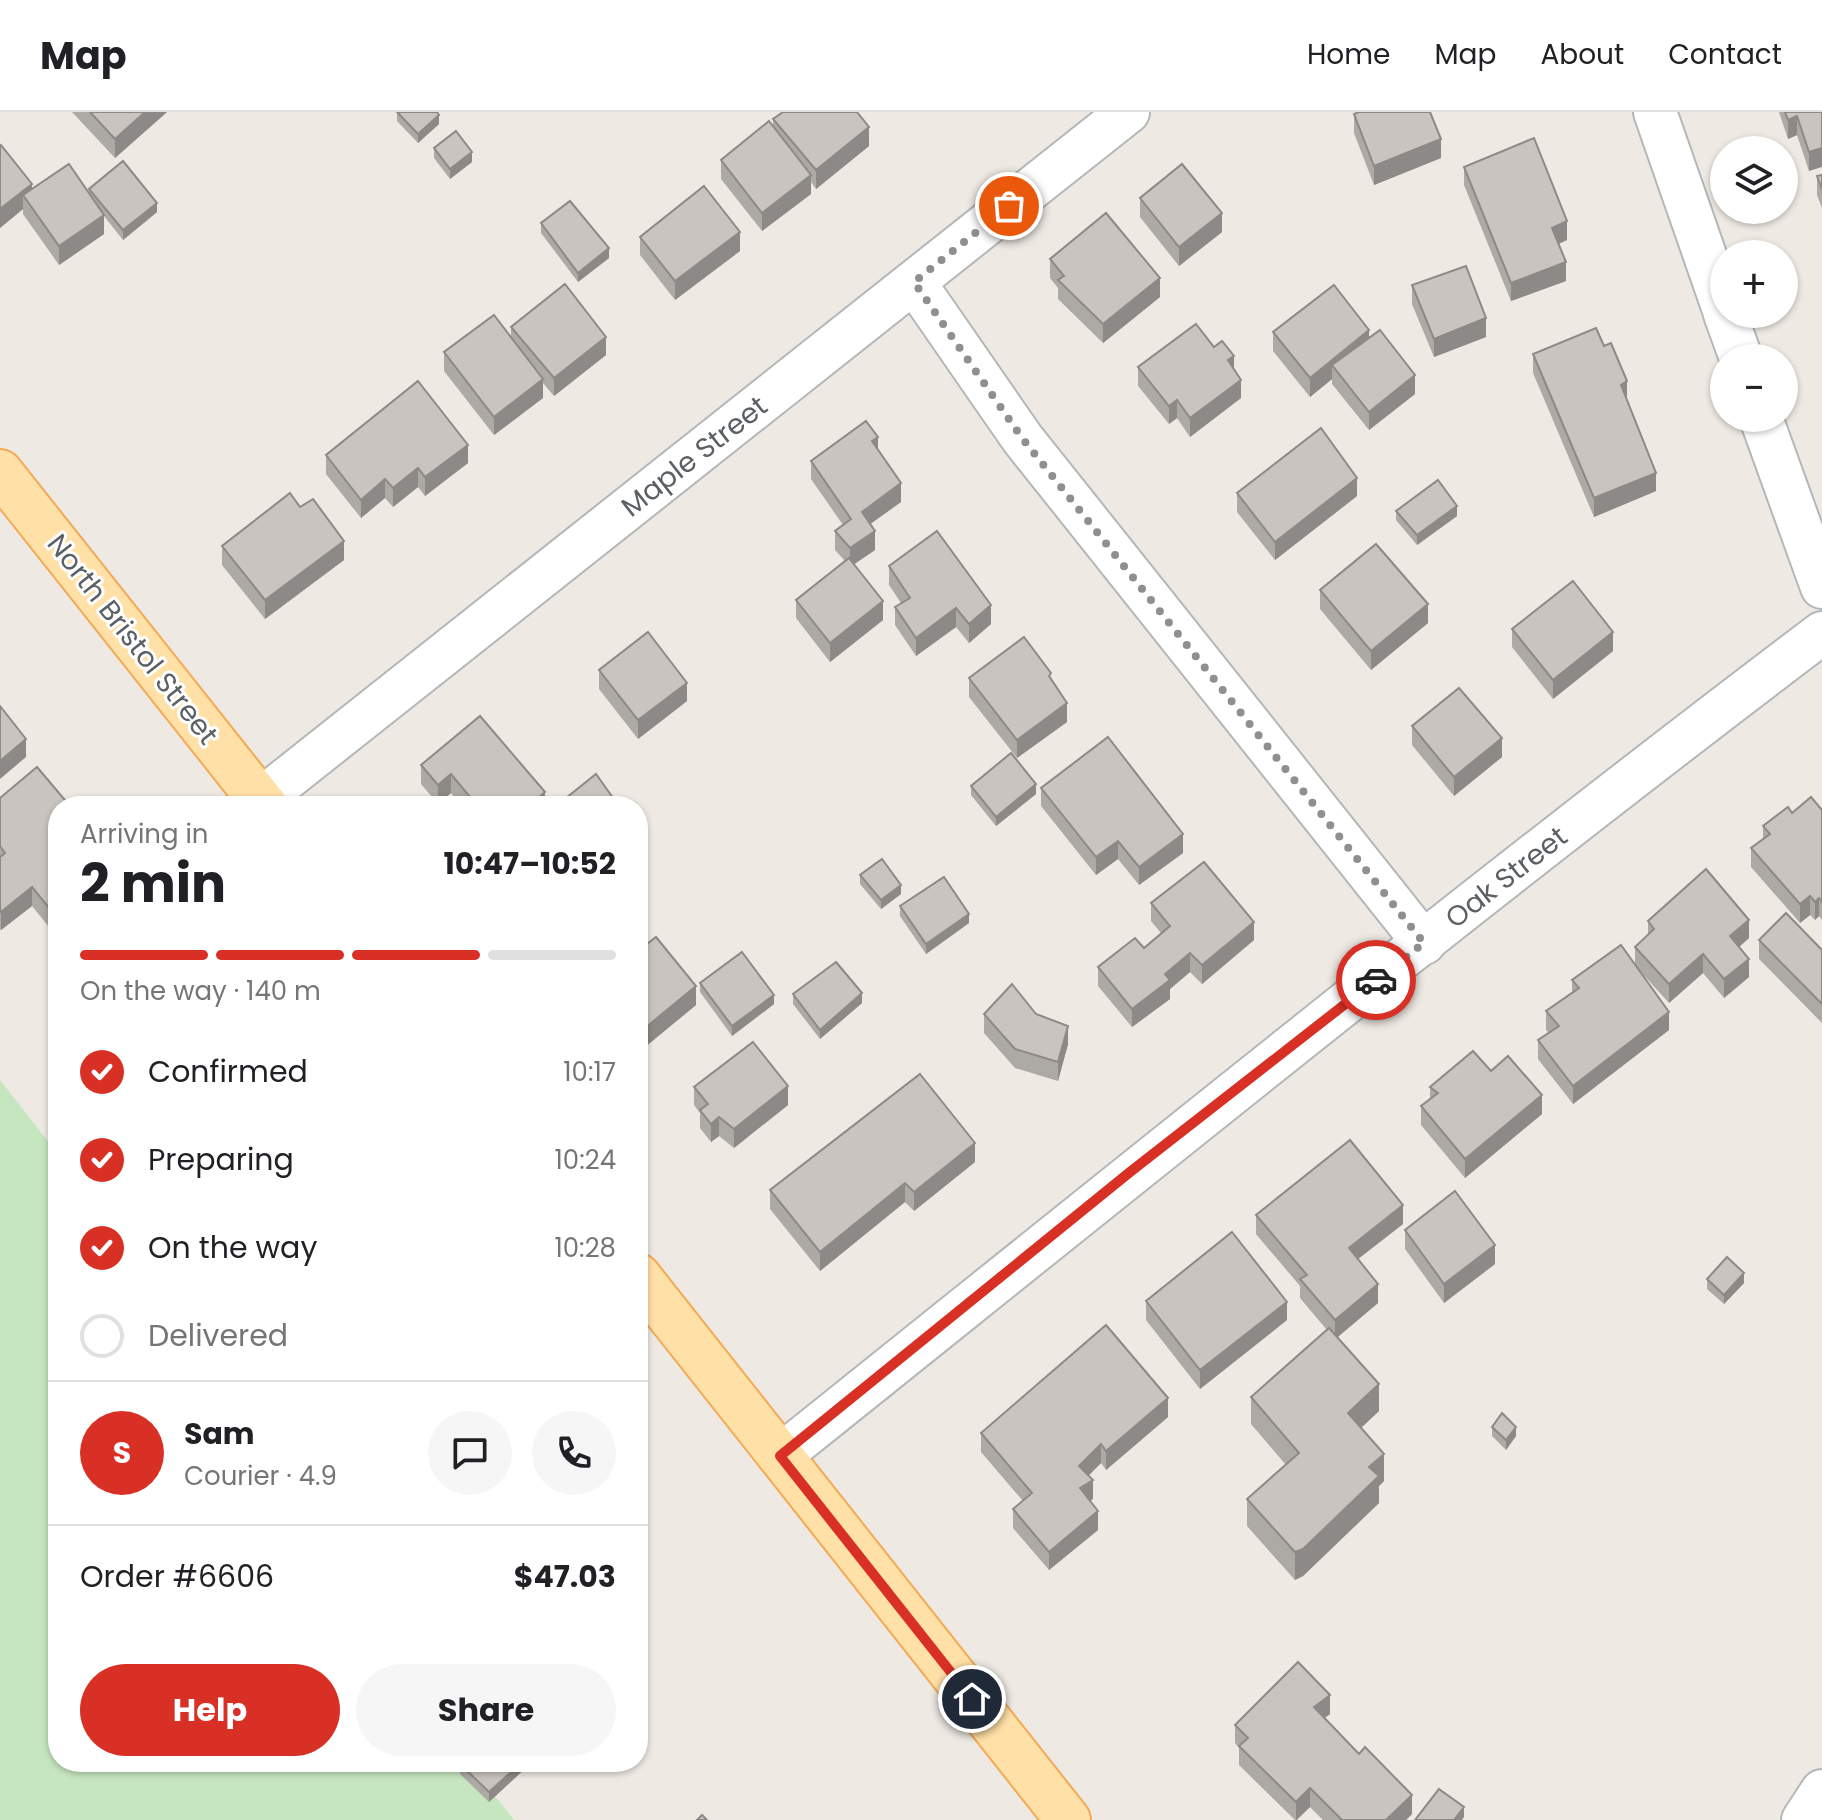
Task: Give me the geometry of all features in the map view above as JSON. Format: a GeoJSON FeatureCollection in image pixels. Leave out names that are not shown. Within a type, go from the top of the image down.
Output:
{"type":"FeatureCollection","features":[{"type":"Feature","properties":{"kind":"main road","name":"North Bristol Street"},"geometry":{"type":"LineString","coordinates":[[0,472],[257,796]]}},
{"type":"Feature","properties":{"kind":"main road"},"geometry":{"type":"LineString","coordinates":[[648,1289],[1068,1820]]}},
{"type":"Feature","properties":{"kind":"street","name":"Maple Street"},"geometry":{"type":"LineString","coordinates":[[272,796],[1128,112]]}},
{"type":"Feature","properties":{"kind":"street"},"geometry":{"type":"LineString","coordinates":[[1655,112],[1710,269]]}},
{"type":"Feature","properties":{"kind":"street"},"geometry":{"type":"LineString","coordinates":[[914,282],[1022,438],[1424,943]]}},
{"type":"Feature","properties":{"kind":"street"},"geometry":{"type":"LineString","coordinates":[[1766,432],[1822,587]]}},
{"type":"Feature","properties":{"kind":"street","name":"Oak Street"},"geometry":{"type":"LineString","coordinates":[[780,1456],[1130,1172],[1635,774],[1822,633]]}},
{"type":"Feature","properties":{"kind":"street"},"geometry":{"type":"LineString","coordinates":[[1803,1820],[1822,1791]]}},
{"type":"Feature","properties":{"kind":"green space"},"geometry":{"type":"Polygon","coordinates":[[[0,1080],[48,1141],[48,1772],[476,1772],[514,1820],[0,1820],[0,1080]]]}},
{"type":"Feature","properties":{"kind":"building"},"geometry":{"type":"Polygon","coordinates":[[[90,112],[145,112],[115,139],[90,112]]]}},
{"type":"Feature","properties":{"kind":"building"},"geometry":{"type":"Polygon","coordinates":[[[397,112],[437,112],[439,115],[418,134],[397,112]]]}},
{"type":"Feature","properties":{"kind":"building"},"geometry":{"type":"Polygon","coordinates":[[[783,112],[857,112],[869,127],[816,170],[773,119],[783,112]]]}},
{"type":"Feature","properties":{"kind":"building"},"geometry":{"type":"Polygon","coordinates":[[[1430,112],[1441,139],[1374,166],[1354,114],[1430,112]]]}},
{"type":"Feature","properties":{"kind":"building"},"geometry":{"type":"Polygon","coordinates":[[[1785,112],[1822,112],[1822,148],[1809,152],[1797,116],[1788,120],[1785,112]]]}},
{"type":"Feature","properties":{"kind":"building"},"geometry":{"type":"Polygon","coordinates":[[[769,121],[811,175],[762,213],[721,160],[769,121]]]}},
{"type":"Feature","properties":{"kind":"building"},"geometry":{"type":"Polygon","coordinates":[[[456,131],[472,152],[450,169],[434,148],[456,131]]]}},
{"type":"Feature","properties":{"kind":"building"},"geometry":{"type":"Polygon","coordinates":[[[1534,138],[1567,221],[1552,228],[1566,262],[1511,283],[1464,167],[1534,138]]]}},
{"type":"Feature","properties":{"kind":"building"},"geometry":{"type":"Polygon","coordinates":[[[0,146],[32,184],[0,209],[0,146]]]}},
{"type":"Feature","properties":{"kind":"building"},"geometry":{"type":"Polygon","coordinates":[[[123,161],[157,203],[123,230],[89,189],[123,161]]]}},
{"type":"Feature","properties":{"kind":"building"},"geometry":{"type":"Polygon","coordinates":[[[69,164],[104,215],[59,246],[23,195],[69,164]]]}},
{"type":"Feature","properties":{"kind":"building"},"geometry":{"type":"Polygon","coordinates":[[[1182,164],[1222,213],[1179,247],[1140,198],[1182,164]]]}},
{"type":"Feature","properties":{"kind":"building"},"geometry":{"type":"Polygon","coordinates":[[[704,186],[740,232],[675,281],[640,237],[704,186]]]}},
{"type":"Feature","properties":{"kind":"building"},"geometry":{"type":"Polygon","coordinates":[[[570,201],[609,248],[578,273],[541,223],[570,201]]]}},
{"type":"Feature","properties":{"kind":"building"},"geometry":{"type":"Polygon","coordinates":[[[1106,213],[1160,278],[1103,324],[1058,280],[1064,276],[1050,259],[1106,213]]]}},
{"type":"Feature","properties":{"kind":"building"},"geometry":{"type":"Polygon","coordinates":[[[1466,266],[1486,318],[1434,339],[1412,285],[1466,266]]]}},
{"type":"Feature","properties":{"kind":"building"},"geometry":{"type":"Polygon","coordinates":[[[565,284],[606,337],[554,378],[511,327],[565,284]]]}},
{"type":"Feature","properties":{"kind":"building"},"geometry":{"type":"Polygon","coordinates":[[[1334,285],[1369,330],[1310,378],[1273,332],[1334,285]]]}},
{"type":"Feature","properties":{"kind":"building"},"geometry":{"type":"Polygon","coordinates":[[[494,315],[543,379],[494,417],[444,352],[494,315]]]}},
{"type":"Feature","properties":{"kind":"building"},"geometry":{"type":"Polygon","coordinates":[[[1196,324],[1214,347],[1222,341],[1234,356],[1228,360],[1241,380],[1190,418],[1177,400],[1169,406],[1138,367],[1196,324]]]}},
{"type":"Feature","properties":{"kind":"building"},"geometry":{"type":"Polygon","coordinates":[[[1596,328],[1604,346],[1611,343],[1627,381],[1621,385],[1656,473],[1594,498],[1533,354],[1596,328]]]}},
{"type":"Feature","properties":{"kind":"building"},"geometry":{"type":"Polygon","coordinates":[[[1380,330],[1415,375],[1369,412],[1332,365],[1380,330]]]}},
{"type":"Feature","properties":{"kind":"building"},"geometry":{"type":"Polygon","coordinates":[[[418,381],[468,445],[425,477],[418,468],[393,488],[385,479],[361,500],[326,455],[418,381]]]}},
{"type":"Feature","properties":{"kind":"building"},"geometry":{"type":"Polygon","coordinates":[[[866,421],[878,437],[872,441],[901,483],[862,512],[875,531],[850,548],[835,531],[851,519],[811,461],[866,421]]]}},
{"type":"Feature","properties":{"kind":"building"},"geometry":{"type":"Polygon","coordinates":[[[1321,428],[1357,478],[1275,542],[1237,493],[1321,428]]]}},
{"type":"Feature","properties":{"kind":"building"},"geometry":{"type":"Polygon","coordinates":[[[1438,480],[1457,506],[1417,535],[1396,511],[1438,480]]]}},
{"type":"Feature","properties":{"kind":"building"},"geometry":{"type":"Polygon","coordinates":[[[290,493],[300,507],[313,499],[344,541],[265,600],[222,546],[290,493]]]}},
{"type":"Feature","properties":{"kind":"building"},"geometry":{"type":"Polygon","coordinates":[[[937,531],[991,605],[969,624],[956,608],[916,638],[895,607],[910,598],[889,566],[937,531]]]}},
{"type":"Feature","properties":{"kind":"building"},"geometry":{"type":"Polygon","coordinates":[[[1376,544],[1428,604],[1371,651],[1320,590],[1376,544]]]}},
{"type":"Feature","properties":{"kind":"building"},"geometry":{"type":"Polygon","coordinates":[[[849,558],[883,601],[830,643],[796,600],[849,558]]]}},
{"type":"Feature","properties":{"kind":"building"},"geometry":{"type":"Polygon","coordinates":[[[1573,581],[1613,632],[1553,680],[1512,629],[1573,581]]]}},
{"type":"Feature","properties":{"kind":"building"},"geometry":{"type":"Polygon","coordinates":[[[648,632],[687,683],[638,720],[599,670],[648,632]]]}},
{"type":"Feature","properties":{"kind":"building"},"geometry":{"type":"Polygon","coordinates":[[[1024,637],[1051,673],[1049,676],[1067,703],[1017,740],[969,678],[1024,637]]]}},
{"type":"Feature","properties":{"kind":"building"},"geometry":{"type":"Polygon","coordinates":[[[1459,688],[1502,738],[1454,777],[1412,726],[1459,688]]]}},
{"type":"Feature","properties":{"kind":"building"},"geometry":{"type":"Polygon","coordinates":[[[0,706],[26,739],[0,761],[0,706]]]}},
{"type":"Feature","properties":{"kind":"building"},"geometry":{"type":"Polygon","coordinates":[[[480,716],[545,792],[540,796],[469,796],[451,774],[438,785],[421,765],[480,716]]]}},
{"type":"Feature","properties":{"kind":"building"},"geometry":{"type":"Polygon","coordinates":[[[1108,737],[1183,834],[1139,867],[1118,841],[1096,857],[1041,788],[1108,737]]]}},
{"type":"Feature","properties":{"kind":"building"},"geometry":{"type":"Polygon","coordinates":[[[1011,753],[1036,784],[996,817],[971,786],[1011,753]]]}},
{"type":"Feature","properties":{"kind":"building"},"geometry":{"type":"Polygon","coordinates":[[[37,767],[62,796],[48,796],[48,907],[32,887],[0,910],[0,857],[5,853],[0,846],[0,798],[37,767]]]}},
{"type":"Feature","properties":{"kind":"building"},"geometry":{"type":"Polygon","coordinates":[[[596,774],[612,796],[568,796],[596,774]]]}},
{"type":"Feature","properties":{"kind":"building"},"geometry":{"type":"Polygon","coordinates":[[[1811,797],[1822,810],[1822,902],[1819,898],[1815,902],[1810,896],[1800,904],[1751,848],[1770,834],[1763,826],[1788,807],[1792,813],[1811,797]]]}},
{"type":"Feature","properties":{"kind":"building"},"geometry":{"type":"Polygon","coordinates":[[[882,859],[901,885],[881,900],[860,875],[882,859]]]}},
{"type":"Feature","properties":{"kind":"building"},"geometry":{"type":"Polygon","coordinates":[[[1204,862],[1254,922],[1202,965],[1190,953],[1165,974],[1170,980],[1132,1009],[1098,967],[1135,938],[1144,948],[1170,926],[1151,903],[1204,862]]]}},
{"type":"Feature","properties":{"kind":"building"},"geometry":{"type":"Polygon","coordinates":[[[1706,869],[1749,920],[1730,936],[1749,959],[1724,979],[1703,954],[1669,984],[1635,947],[1654,929],[1648,921],[1706,869]]]}},
{"type":"Feature","properties":{"kind":"building"},"geometry":{"type":"Polygon","coordinates":[[[944,877],[969,914],[926,944],[900,906],[944,877]]]}},
{"type":"Feature","properties":{"kind":"building"},"geometry":{"type":"Polygon","coordinates":[[[1786,913],[1822,950],[1822,1004],[1759,940],[1786,913]]]}},
{"type":"Feature","properties":{"kind":"building"},"geometry":{"type":"Polygon","coordinates":[[[656,937],[696,986],[648,1026],[648,943],[656,937]]]}},
{"type":"Feature","properties":{"kind":"building"},"geometry":{"type":"Polygon","coordinates":[[[1621,945],[1669,1012],[1573,1086],[1538,1040],[1559,1026],[1546,1011],[1579,988],[1572,980],[1621,945]]]}},
{"type":"Feature","properties":{"kind":"building"},"geometry":{"type":"Polygon","coordinates":[[[742,952],[774,995],[732,1026],[700,983],[742,952]]]}},
{"type":"Feature","properties":{"kind":"building"},"geometry":{"type":"Polygon","coordinates":[[[836,962],[862,993],[820,1030],[793,994],[836,962]]]}},
{"type":"Feature","properties":{"kind":"building"},"geometry":{"type":"Polygon","coordinates":[[[1012,984],[1036,1014],[1068,1026],[1058,1062],[1015,1049],[984,1014],[1012,984]]]}},
{"type":"Feature","properties":{"kind":"building"},"geometry":{"type":"Polygon","coordinates":[[[753,1042],[788,1086],[734,1129],[719,1117],[711,1124],[700,1110],[708,1104],[694,1087],[753,1042]]]}},
{"type":"Feature","properties":{"kind":"building"},"geometry":{"type":"Polygon","coordinates":[[[1473,1051],[1491,1071],[1508,1056],[1542,1095],[1465,1159],[1421,1106],[1438,1093],[1430,1087],[1473,1051]]]}},
{"type":"Feature","properties":{"kind":"building"},"geometry":{"type":"Polygon","coordinates":[[[920,1074],[975,1143],[914,1192],[905,1183],[820,1252],[770,1190],[920,1074]]]}},
{"type":"Feature","properties":{"kind":"building"},"geometry":{"type":"Polygon","coordinates":[[[1350,1140],[1403,1205],[1349,1248],[1378,1284],[1335,1320],[1300,1279],[1307,1275],[1256,1215],[1350,1140]]]}},
{"type":"Feature","properties":{"kind":"building"},"geometry":{"type":"Polygon","coordinates":[[[1455,1191],[1495,1245],[1444,1284],[1405,1230],[1455,1191]]]}},
{"type":"Feature","properties":{"kind":"building"},"geometry":{"type":"Polygon","coordinates":[[[1232,1232],[1287,1302],[1200,1370],[1146,1301],[1232,1232]]]}},
{"type":"Feature","properties":{"kind":"building"},"geometry":{"type":"Polygon","coordinates":[[[1727,1257],[1744,1273],[1724,1295],[1707,1279],[1727,1257]]]}},
{"type":"Feature","properties":{"kind":"building"},"geometry":{"type":"Polygon","coordinates":[[[1106,1325],[1168,1398],[1106,1451],[1101,1444],[1079,1466],[1093,1480],[1080,1488],[1098,1511],[1049,1552],[1013,1509],[1032,1493],[981,1433],[1106,1325]]]}},
{"type":"Feature","properties":{"kind":"building"},"geometry":{"type":"Polygon","coordinates":[[[1329,1328],[1379,1384],[1348,1413],[1384,1454],[1369,1467],[1379,1476],[1303,1549],[1295,1552],[1247,1499],[1299,1453],[1251,1397],[1329,1328]]]}},
{"type":"Feature","properties":{"kind":"building"},"geometry":{"type":"Polygon","coordinates":[[[1502,1413],[1516,1427],[1506,1440],[1492,1427],[1502,1413]]]}},
{"type":"Feature","properties":{"kind":"building"},"geometry":{"type":"Polygon","coordinates":[[[1298,1662],[1330,1695],[1314,1707],[1359,1754],[1365,1747],[1412,1795],[1386,1820],[1342,1820],[1310,1788],[1296,1802],[1239,1746],[1248,1738],[1235,1725],[1298,1662]]]}},
{"type":"Feature","properties":{"kind":"building"},"geometry":{"type":"Polygon","coordinates":[[[468,1772],[511,1772],[489,1792],[468,1772]]]}},
{"type":"Feature","properties":{"kind":"building"},"geometry":{"type":"Polygon","coordinates":[[[1439,1789],[1464,1807],[1454,1820],[1415,1820],[1439,1789]]]}},
{"type":"Feature","properties":{"kind":"way so far"},"geometry":{"type":"LineString","coordinates":[[1009,206],[914,282],[1022,438],[1424,943],[1376,980]]}},
{"type":"Feature","properties":{"kind":"route"},"geometry":{"type":"LineString","coordinates":[[972,1699],[780,1456],[1130,1172],[1376,980]]}}]}
